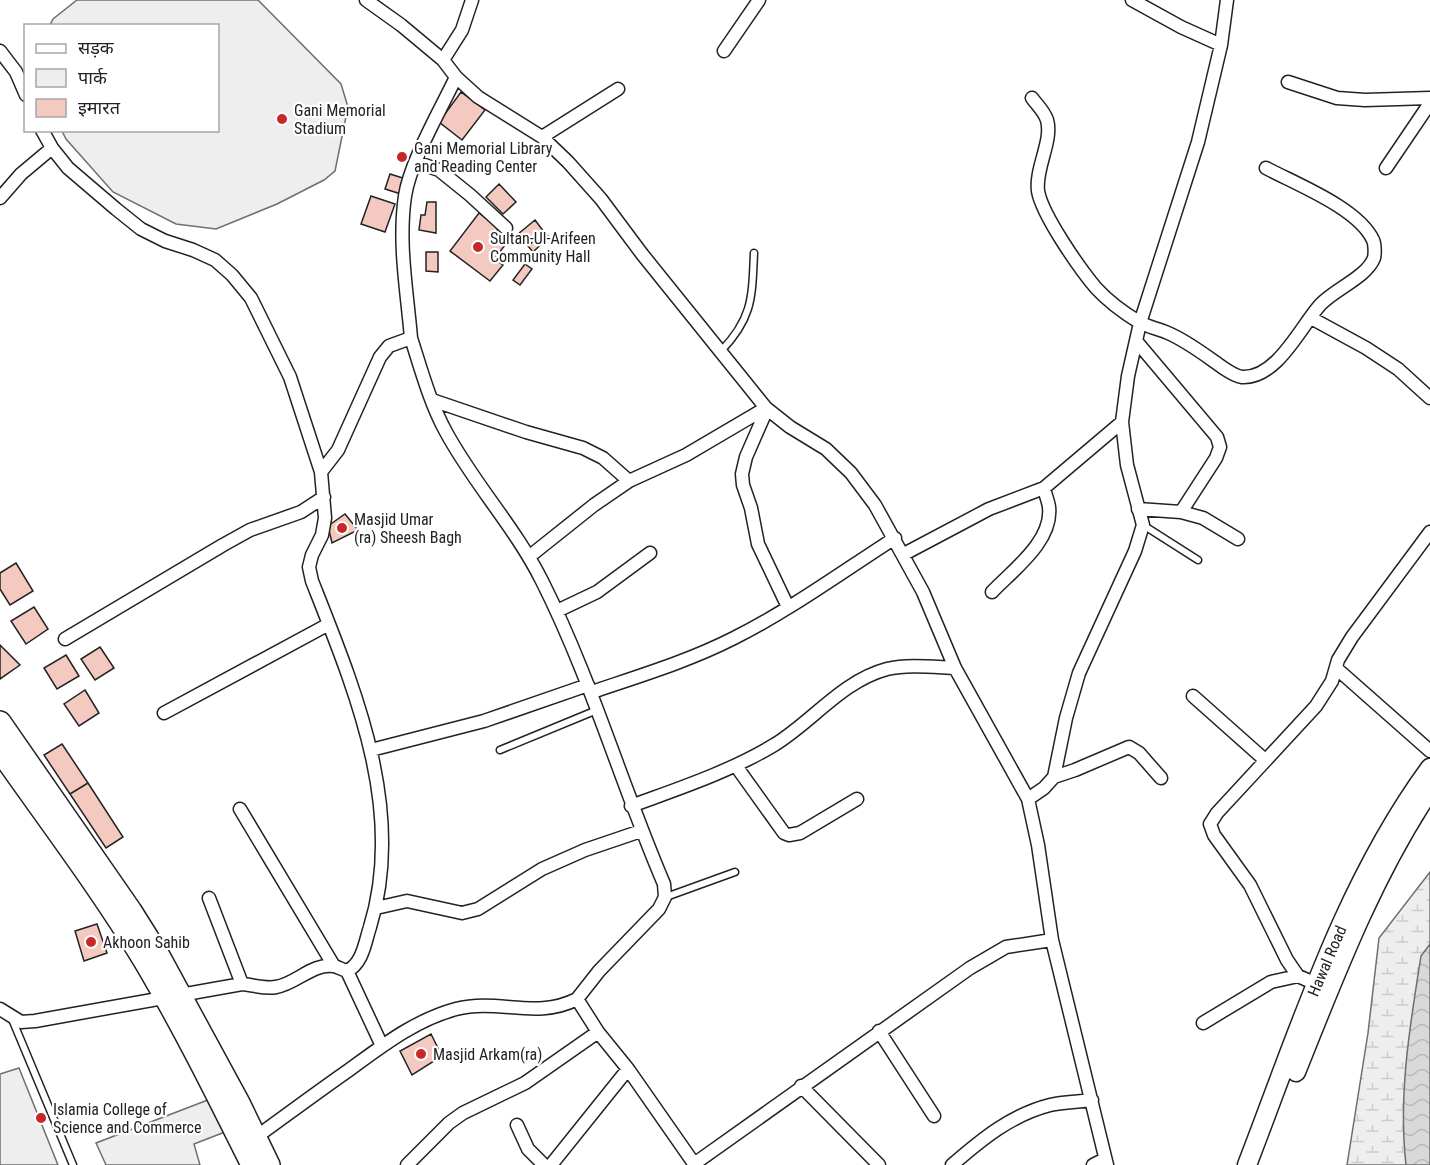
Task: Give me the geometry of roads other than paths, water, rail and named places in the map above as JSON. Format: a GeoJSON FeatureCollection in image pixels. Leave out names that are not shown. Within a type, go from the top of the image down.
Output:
{"type":"FeatureCollection","features":[{"type":"Feature","properties":{"kind":"highway"},"geometry":{"type":"LineString","coordinates":[[0,722],[131,910],[173,995],[213,1085],[250,1150],[269,1165]]}},
{"type":"Feature","properties":{"kind":"highway"},"geometry":{"type":"LineString","coordinates":[[0,751],[173,995]]}},
{"type":"Feature","properties":{"kind":"main road","name":"Hawal Road"},"geometry":{"type":"LineString","coordinates":[[1247,1165],[1314,983],[1375,857],[1415,788],[1430,768]]}},
{"type":"Feature","properties":{"kind":"main road","name":"Hawal Road"},"geometry":{"type":"LineString","coordinates":[[1260,1165],[1314,983],[1377,881],[1409,821],[1430,790]]}},
{"type":"Feature","properties":{"kind":"street"},"geometry":{"type":"LineString","coordinates":[[366,0],[443,60],[456,77],[478,97],[542,137],[601,199],[766,409],[826,449],[851,473],[875,505],[923,592],[955,669],[1028,799],[1038,846],[1052,940],[1106,1162],[1093,1165]]}},
{"type":"Feature","properties":{"kind":"street"},"geometry":{"type":"LineString","coordinates":[[443,60],[462,30],[472,0]]}},
{"type":"Feature","properties":{"kind":"street"},"geometry":{"type":"LineString","coordinates":[[724,51],[759,0]]}},
{"type":"Feature","properties":{"kind":"street"},"geometry":{"type":"LineString","coordinates":[[1132,0],[1181,27],[1221,45]]}},
{"type":"Feature","properties":{"kind":"street"},"geometry":{"type":"LineString","coordinates":[[1054,777],[1066,718],[1079,673],[1135,551],[1143,525],[1127,465],[1122,422],[1128,376],[1140,323],[1198,142],[1221,45],[1227,0]]}},
{"type":"Feature","properties":{"kind":"street"},"geometry":{"type":"LineString","coordinates":[[0,51],[16,72],[24,90]]}},
{"type":"Feature","properties":{"kind":"street"},"geometry":{"type":"LineString","coordinates":[[250,1150],[382,1046],[420,1022],[459,1008],[478,1005],[540,1010],[563,1007],[577,999],[599,970],[659,909],[665,897],[664,884],[641,831],[590,688],[557,611],[530,556],[463,461],[445,430],[411,338],[402,255],[405,194],[416,162],[456,77]]}},
{"type":"Feature","properties":{"kind":"street"},"geometry":{"type":"LineString","coordinates":[[1287,82],[1337,98],[1365,100],[1430,98]]}},
{"type":"Feature","properties":{"kind":"street"},"geometry":{"type":"LineString","coordinates":[[542,137],[618,88]]}},
{"type":"Feature","properties":{"kind":"street"},"geometry":{"type":"LineString","coordinates":[[1032,98],[1043,111],[1048,127],[1038,177],[1041,203],[1048,218],[1097,289],[1140,323],[1170,334],[1231,373],[1243,377],[1256,374],[1275,363],[1292,345],[1318,307],[1332,293],[1363,272],[1374,258],[1374,242],[1362,225],[1344,209],[1266,168]]}},
{"type":"Feature","properties":{"kind":"street"},"geometry":{"type":"LineString","coordinates":[[1386,168],[1430,103]]}},
{"type":"Feature","properties":{"kind":"street"},"geometry":{"type":"LineString","coordinates":[[43,132],[68,168],[141,229],[215,260],[232,275],[251,298],[290,376],[321,472],[324,497],[325,518],[309,567],[312,581],[329,624],[371,750],[380,793],[383,831],[382,863],[376,908],[361,957],[347,971]]}},
{"type":"Feature","properties":{"kind":"street"},"geometry":{"type":"LineString","coordinates":[[0,198],[21,174],[52,147]]}},
{"type":"Feature","properties":{"kind":"street"},"geometry":{"type":"LineString","coordinates":[[416,162],[439,170],[506,228]]}},
{"type":"Feature","properties":{"kind":"street"},"geometry":{"type":"LineString","coordinates":[[1311,318],[1366,348],[1398,369],[1430,398]]}},
{"type":"Feature","properties":{"kind":"street"},"geometry":{"type":"LineString","coordinates":[[321,472],[338,450],[380,357],[390,346],[411,338]]}},
{"type":"Feature","properties":{"kind":"street"},"geometry":{"type":"LineString","coordinates":[[1137,342],[1217,437],[1220,447],[1216,458],[1181,512]]}},
{"type":"Feature","properties":{"kind":"street"},"geometry":{"type":"LineString","coordinates":[[432,400],[526,432],[583,448],[603,458],[629,481]]}},
{"type":"Feature","properties":{"kind":"street"},"geometry":{"type":"LineString","coordinates":[[530,556],[594,505],[629,481],[686,455],[766,409]]}},
{"type":"Feature","properties":{"kind":"street"},"geometry":{"type":"LineString","coordinates":[[766,409],[746,457],[742,474],[743,485],[751,508],[758,544],[788,607]]}},
{"type":"Feature","properties":{"kind":"street"},"geometry":{"type":"LineString","coordinates":[[904,555],[989,509],[1044,488],[1122,422]]}},
{"type":"Feature","properties":{"kind":"street"},"geometry":{"type":"LineString","coordinates":[[992,592],[1032,551],[1043,536],[1048,523],[1049,507],[1044,488]]}},
{"type":"Feature","properties":{"kind":"street"},"geometry":{"type":"LineString","coordinates":[[65,639],[250,530],[301,512],[324,497]]}},
{"type":"Feature","properties":{"kind":"street"},"geometry":{"type":"LineString","coordinates":[[1138,508],[1181,512],[1203,518],[1238,538]]}},
{"type":"Feature","properties":{"kind":"street"},"geometry":{"type":"LineString","coordinates":[[1314,983],[1287,960],[1250,885],[1214,835],[1210,824],[1217,813],[1316,705],[1332,681],[1352,637],[1430,532]]}},
{"type":"Feature","properties":{"kind":"street"},"geometry":{"type":"LineString","coordinates":[[371,750],[484,721],[687,659],[734,638],[788,607],[895,538]]}},
{"type":"Feature","properties":{"kind":"street"},"geometry":{"type":"LineString","coordinates":[[557,611],[597,592],[650,553]]}},
{"type":"Feature","properties":{"kind":"street"},"geometry":{"type":"LineString","coordinates":[[164,713],[329,624]]}},
{"type":"Feature","properties":{"kind":"street"},"geometry":{"type":"LineString","coordinates":[[632,806],[736,766],[776,744],[848,688],[868,676],[888,669],[915,666],[955,669]]}},
{"type":"Feature","properties":{"kind":"street"},"geometry":{"type":"LineString","coordinates":[[1336,668],[1430,751]]}},
{"type":"Feature","properties":{"kind":"street"},"geometry":{"type":"LineString","coordinates":[[1193,696],[1265,760]]}},
{"type":"Feature","properties":{"kind":"street"},"geometry":{"type":"LineString","coordinates":[[1028,799],[1044,788],[1054,777],[1129,747],[1139,753],[1161,778]]}},
{"type":"Feature","properties":{"kind":"street"},"geometry":{"type":"LineString","coordinates":[[736,766],[784,832],[789,835],[800,833],[857,799]]}},
{"type":"Feature","properties":{"kind":"street"},"geometry":{"type":"LineString","coordinates":[[240,808],[334,966]]}},
{"type":"Feature","properties":{"kind":"street"},"geometry":{"type":"LineString","coordinates":[[376,908],[407,901],[453,912],[469,913],[542,869],[585,850],[641,831]]}},
{"type":"Feature","properties":{"kind":"street"},"geometry":{"type":"LineString","coordinates":[[209,898],[242,984]]}},
{"type":"Feature","properties":{"kind":"street"},"geometry":{"type":"LineString","coordinates":[[577,999],[598,1032],[628,1070],[695,1165],[801,1086],[970,968],[1006,947],[1052,940]]}},
{"type":"Feature","properties":{"kind":"street"},"geometry":{"type":"LineString","coordinates":[[0,1010],[21,1022],[35,1021],[242,984],[267,988],[277,987],[312,969],[334,966],[347,971],[382,1046]]}},
{"type":"Feature","properties":{"kind":"street"},"geometry":{"type":"LineString","coordinates":[[1203,1023],[1271,982],[1314,983]]}},
{"type":"Feature","properties":{"kind":"street"},"geometry":{"type":"LineString","coordinates":[[879,1031],[934,1116]]}},
{"type":"Feature","properties":{"kind":"street"},"geometry":{"type":"LineString","coordinates":[[407,1165],[449,1123],[463,1113],[525,1083],[598,1032]]}},
{"type":"Feature","properties":{"kind":"street"},"geometry":{"type":"LineString","coordinates":[[551,1165],[628,1070]]}},
{"type":"Feature","properties":{"kind":"street"},"geometry":{"type":"LineString","coordinates":[[801,1086],[879,1165]]}},
{"type":"Feature","properties":{"kind":"street"},"geometry":{"type":"LineString","coordinates":[[952,1165],[993,1131],[1020,1115],[1052,1104],[1092,1100]]}},
{"type":"Feature","properties":{"kind":"street"},"geometry":{"type":"LineString","coordinates":[[517,1125],[528,1149],[543,1165]]}},
{"type":"Feature","properties":{"kind":"lane"},"geometry":{"type":"LineString","coordinates":[[721,351],[735,337],[749,310],[754,252]]}},
{"type":"Feature","properties":{"kind":"lane"},"geometry":{"type":"LineString","coordinates":[[1143,525],[1198,560]]}},
{"type":"Feature","properties":{"kind":"lane"},"geometry":{"type":"LineString","coordinates":[[500,750],[597,710]]}},
{"type":"Feature","properties":{"kind":"lane"},"geometry":{"type":"LineString","coordinates":[[665,897],[735,872]]}},
{"type":"Feature","properties":{"kind":"lane"},"geometry":{"type":"LineString","coordinates":[[12,1018],[73,1165]]}},
{"type":"Feature","properties":{"kind":"water"},"geometry":{"type":"Polygon","coordinates":[[[1430,944],[1430,1165],[1406,1165],[1403,1113],[1406,1060],[1421,956],[1430,944]]]}},
{"type":"Feature","properties":{"kind":"place","name":"Gani Memorial Stadium"},"geometry":{"type":"Point","coordinates":[282,119]}},
{"type":"Feature","properties":{"kind":"place","name":"Gani Memorial Library and Reading Center"},"geometry":{"type":"Point","coordinates":[402,157]}},
{"type":"Feature","properties":{"kind":"place","name":"Sultan-Ul-Arifeen Community Hall"},"geometry":{"type":"Point","coordinates":[478,247]}},
{"type":"Feature","properties":{"kind":"place","name":"Masjid Umar (ra) Sheesh Bagh"},"geometry":{"type":"Point","coordinates":[342,528]}},
{"type":"Feature","properties":{"kind":"place","name":"Akhoon Sahib"},"geometry":{"type":"Point","coordinates":[91,942]}},
{"type":"Feature","properties":{"kind":"place","name":"Masjid Arkam(ra)"},"geometry":{"type":"Point","coordinates":[421,1054]}},
{"type":"Feature","properties":{"kind":"place","name":"Islamia College of Science and Commerce"},"geometry":{"type":"Point","coordinates":[41,1118]}}]}
